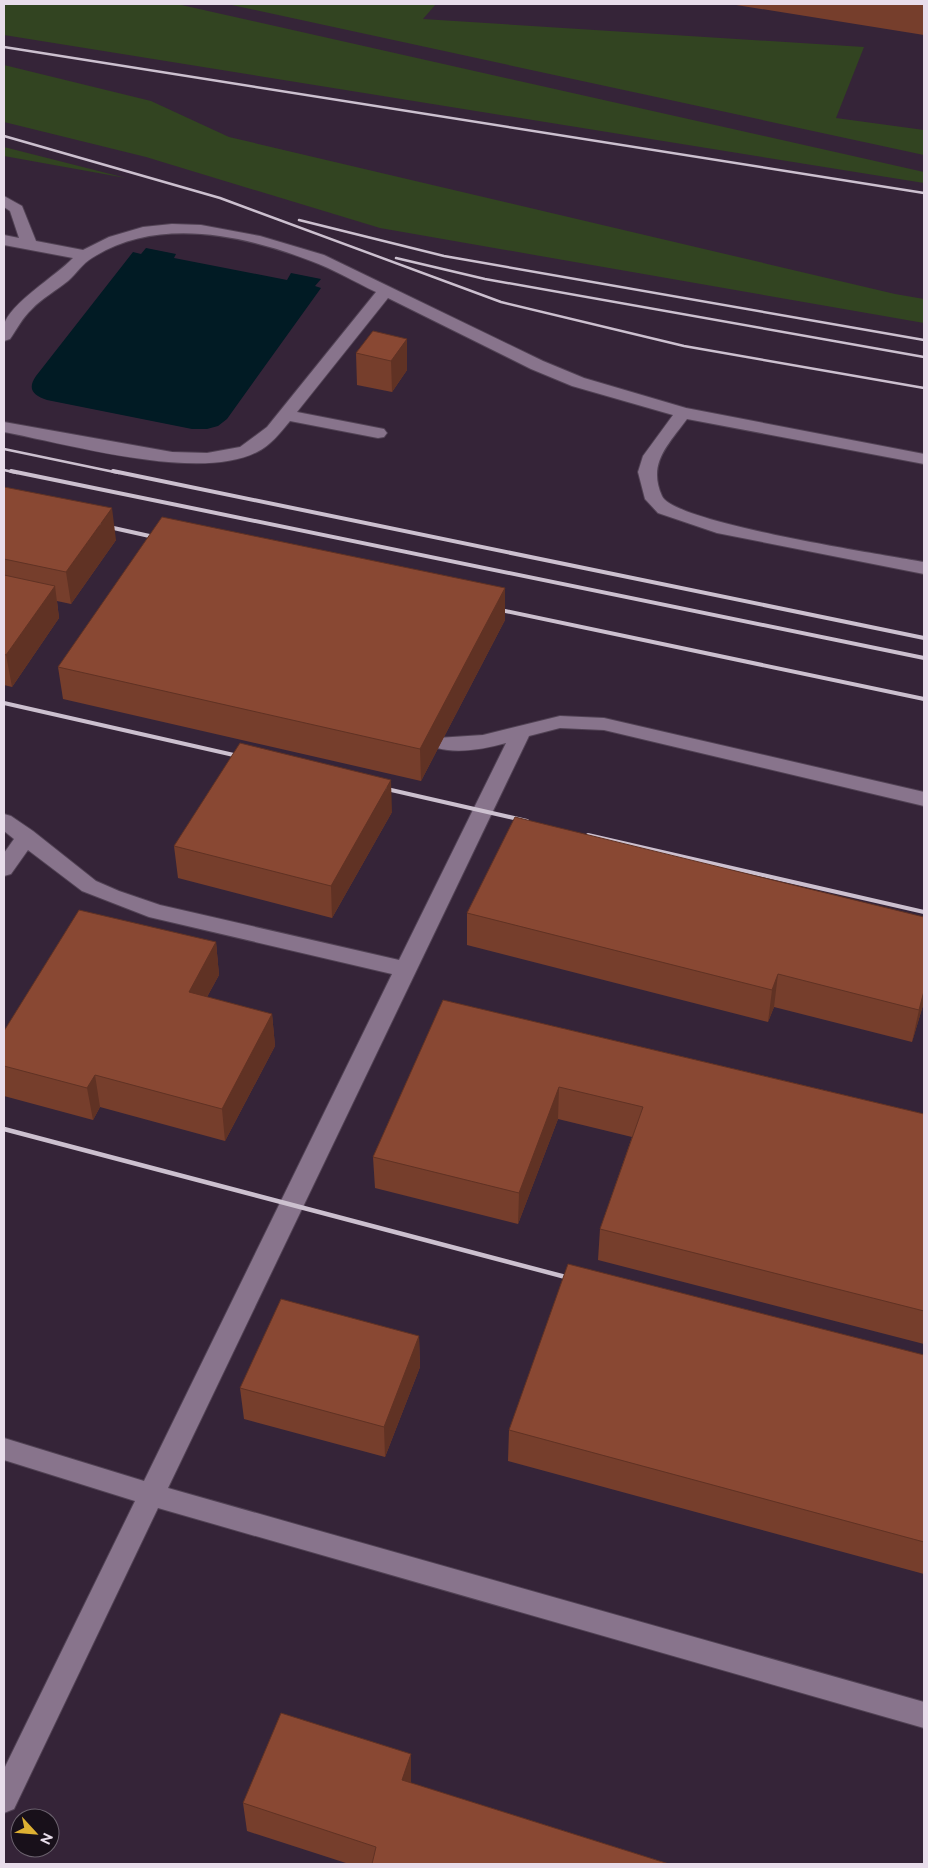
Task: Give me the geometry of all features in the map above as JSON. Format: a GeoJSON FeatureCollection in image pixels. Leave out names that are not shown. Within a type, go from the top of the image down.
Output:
{"type":"FeatureCollection","features":[{"type":"Feature","properties":{"kind":"lane"},"geometry":{"type":"LineString","coordinates":[[4,200],[17,209],[29,244]]}},
{"type":"Feature","properties":{"kind":"lane"},"geometry":{"type":"LineString","coordinates":[[4,336],[25,306],[65,276],[85,255],[104,244],[145,230],[185,227],[209,229],[281,245],[318,258],[554,372],[603,390],[683,413],[924,459]]}},
{"type":"Feature","properties":{"kind":"lane"},"geometry":{"type":"LineString","coordinates":[[4,240],[85,255]]}},
{"type":"Feature","properties":{"kind":"lane"},"geometry":{"type":"LineString","coordinates":[[4,427],[155,456],[182,459],[207,458],[244,452],[260,443],[286,415],[386,290]]}},
{"type":"Feature","properties":{"kind":"lane"},"geometry":{"type":"LineString","coordinates":[[683,413],[652,456],[647,472],[654,499],[664,509],[717,528],[924,568]]}},
{"type":"Feature","properties":{"kind":"lane"},"geometry":{"type":"LineString","coordinates":[[286,415],[378,433]]}},
{"type":"Feature","properties":{"kind":"lane"},"geometry":{"type":"LineString","coordinates":[[444,742],[472,744],[496,740],[521,731],[560,722],[604,724],[924,799]]}},
{"type":"Feature","properties":{"kind":"lane"},"geometry":{"type":"LineString","coordinates":[[4,1799],[521,731]]}},
{"type":"Feature","properties":{"kind":"lane"},"geometry":{"type":"LineString","coordinates":[[4,821],[89,886],[156,912],[406,970]]}},
{"type":"Feature","properties":{"kind":"lane"},"geometry":{"type":"LineString","coordinates":[[4,869],[26,836]]}},
{"type":"Feature","properties":{"kind":"lane"},"geometry":{"type":"LineString","coordinates":[[4,1449],[152,1495],[924,1715]]}},
{"type":"Feature","properties":{"kind":"green space"},"geometry":{"type":"Polygon","coordinates":[[[4,4],[177,4],[924,172],[924,183],[4,35],[4,4]]]}},
{"type":"Feature","properties":{"kind":"green space"},"geometry":{"type":"Polygon","coordinates":[[[227,4],[436,4],[423,19],[864,47],[836,118],[924,130],[924,155],[227,4]]]}},
{"type":"Feature","properties":{"kind":"green space"},"geometry":{"type":"Polygon","coordinates":[[[4,65],[151,101],[229,137],[895,294],[924,299],[924,323],[380,228],[146,157],[4,122],[4,65]]]}},
{"type":"Feature","properties":{"kind":"green space"},"geometry":{"type":"Polygon","coordinates":[[[4,147],[126,178],[4,156],[4,147]]]}},
{"type":"Feature","properties":{"kind":"water"},"geometry":{"type":"Polygon","coordinates":[[[146,248],[176,254],[174,258],[287,280],[291,273],[321,279],[315,286],[321,288],[227,419],[218,426],[207,429],[192,429],[47,400],[38,396],[33,391],[32,385],[36,376],[133,252],[141,254],[146,248]]]}},
{"type":"Feature","properties":{"kind":"building"},"geometry":{"type":"Polygon","coordinates":[[[373,331],[407,339],[391,361],[356,353],[373,331]]]}},
{"type":"Feature","properties":{"kind":"building"},"geometry":{"type":"Polygon","coordinates":[[[4,487],[112,508],[66,572],[4,559],[4,487]]]}},
{"type":"Feature","properties":{"kind":"building"},"geometry":{"type":"Polygon","coordinates":[[[162,517],[505,588],[420,749],[58,667],[162,517]]]}},
{"type":"Feature","properties":{"kind":"building"},"geometry":{"type":"Polygon","coordinates":[[[4,575],[55,586],[6,655],[4,654],[4,575]]]}},
{"type":"Feature","properties":{"kind":"building"},"geometry":{"type":"Polygon","coordinates":[[[240,743],[391,780],[331,886],[174,846],[240,743]]]}},
{"type":"Feature","properties":{"kind":"building"},"geometry":{"type":"Polygon","coordinates":[[[515,817],[924,917],[924,991],[919,1010],[778,974],[772,990],[467,913],[515,817]]]}},
{"type":"Feature","properties":{"kind":"building"},"geometry":{"type":"Polygon","coordinates":[[[79,910],[216,942],[189,992],[272,1014],[222,1109],[95,1075],[87,1088],[4,1066],[4,1031],[79,910]]]}},
{"type":"Feature","properties":{"kind":"building"},"geometry":{"type":"Polygon","coordinates":[[[443,1000],[924,1114],[924,1311],[600,1229],[643,1107],[559,1087],[519,1193],[373,1157],[443,1000]]]}},
{"type":"Feature","properties":{"kind":"building"},"geometry":{"type":"Polygon","coordinates":[[[568,1264],[924,1355],[924,1542],[509,1430],[568,1264]]]}},
{"type":"Feature","properties":{"kind":"building"},"geometry":{"type":"Polygon","coordinates":[[[281,1299],[419,1336],[384,1427],[240,1388],[281,1299]]]}},
{"type":"Feature","properties":{"kind":"building"},"geometry":{"type":"Polygon","coordinates":[[[281,1713],[411,1754],[402,1780],[669,1864],[372,1864],[376,1847],[243,1803],[281,1713]]]}},
{"type":"Feature","properties":{"kind":"railway"},"geometry":{"type":"LineString","coordinates":[[4,47],[924,193]]}},
{"type":"Feature","properties":{"kind":"railway"},"geometry":{"type":"LineString","coordinates":[[4,136],[220,198],[501,302],[684,346],[924,388]]}},
{"type":"Feature","properties":{"kind":"railway"},"geometry":{"type":"LineString","coordinates":[[299,220],[444,256],[924,340]]}},
{"type":"Feature","properties":{"kind":"railway"},"geometry":{"type":"LineString","coordinates":[[396,258],[485,279],[924,357]]}},
{"type":"Feature","properties":{"kind":"railway"},"geometry":{"type":"LineString","coordinates":[[4,449],[119,473]]}},
{"type":"Feature","properties":{"kind":"railway"},"geometry":{"type":"LineString","coordinates":[[4,470],[17,473]]}},
{"type":"Feature","properties":{"kind":"railway"},"geometry":{"type":"LineString","coordinates":[[11,471],[924,658]]}},
{"type":"Feature","properties":{"kind":"railway"},"geometry":{"type":"LineString","coordinates":[[113,471],[924,638]]}},
{"type":"Feature","properties":{"kind":"railway"},"geometry":{"type":"LineString","coordinates":[[100,525],[163,539]]}},
{"type":"Feature","properties":{"kind":"railway"},"geometry":{"type":"LineString","coordinates":[[491,608],[924,699]]}},
{"type":"Feature","properties":{"kind":"railway"},"geometry":{"type":"LineString","coordinates":[[4,703],[247,758]]}},
{"type":"Feature","properties":{"kind":"railway"},"geometry":{"type":"LineString","coordinates":[[378,787],[527,821]]}},
{"type":"Feature","properties":{"kind":"railway"},"geometry":{"type":"LineString","coordinates":[[588,835],[924,912]]}},
{"type":"Feature","properties":{"kind":"railway"},"geometry":{"type":"LineString","coordinates":[[4,1129],[577,1280]]}}]}
